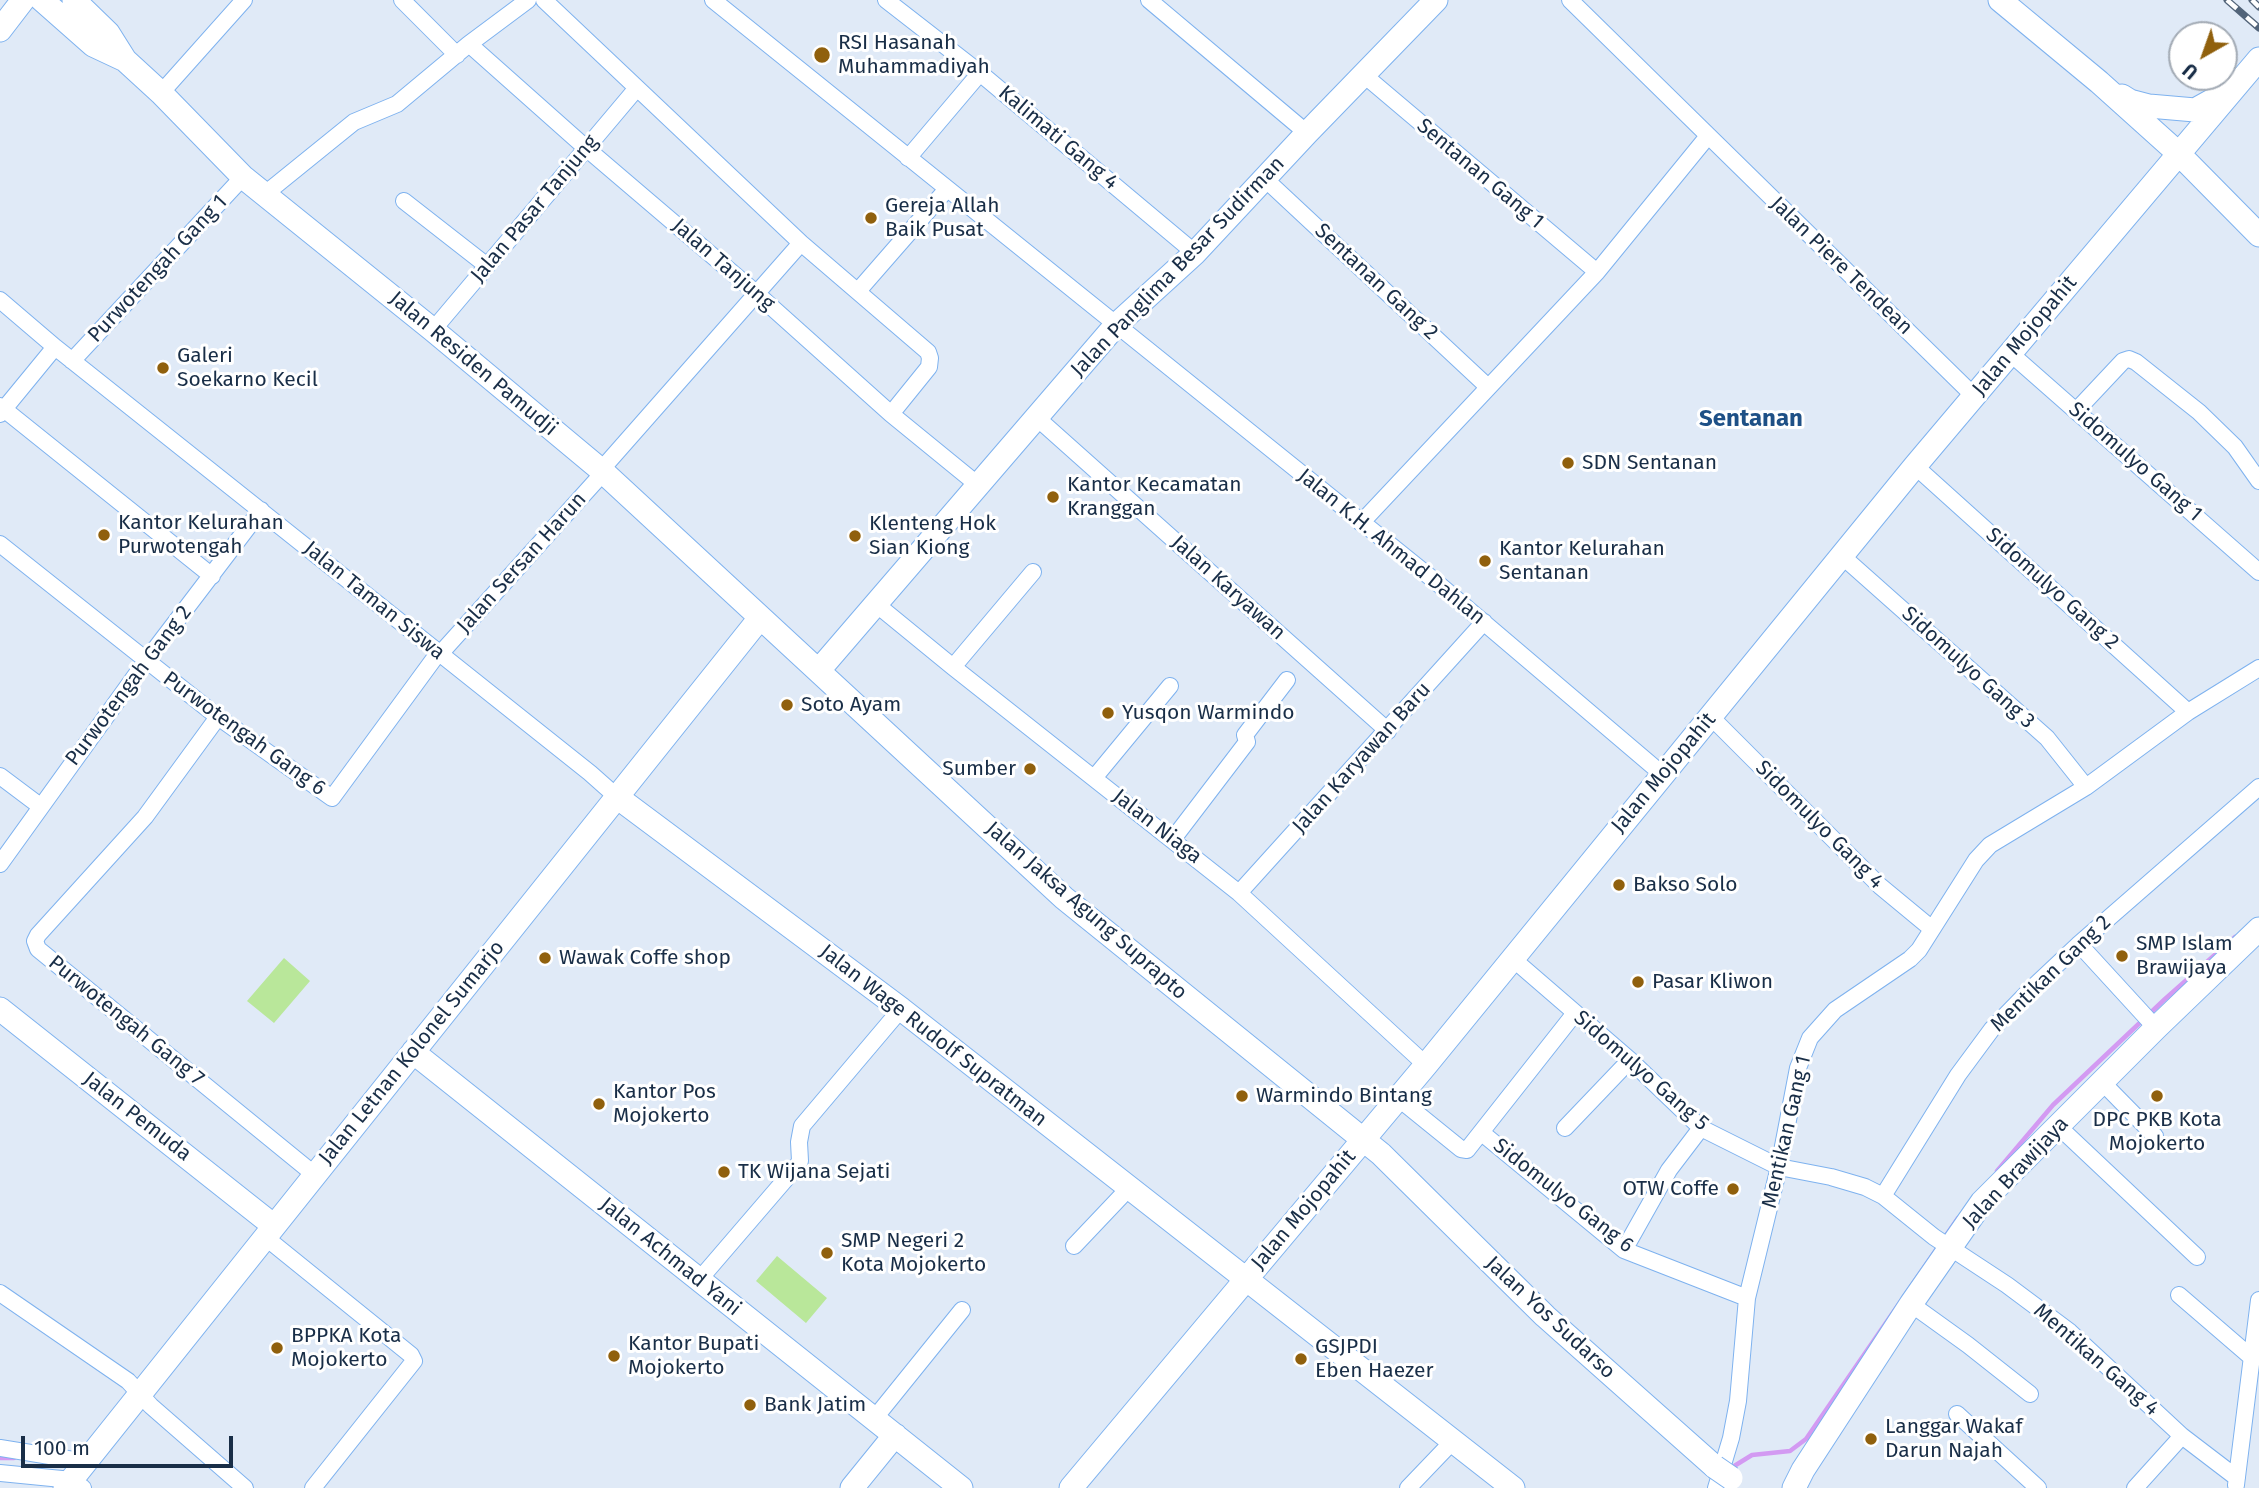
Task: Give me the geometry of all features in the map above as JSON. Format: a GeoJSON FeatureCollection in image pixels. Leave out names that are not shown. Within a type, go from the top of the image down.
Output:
{"type":"FeatureCollection","features":[{"type":"Feature","properties":{"kind":"street"},"geometry":{"type":"LineString","coordinates":[[0,30],[23,0]]}},
{"type":"Feature","properties":{"kind":"street","name":"Jalan Residen Pamudji"},"geometry":{"type":"LineString","coordinates":[[42,0],[93,45],[125,60]]}},
{"type":"Feature","properties":{"kind":"street","name":"Jalan Residen Pamudji"},"geometry":{"type":"LineString","coordinates":[[74,0],[108,33],[125,60],[243,177],[602,471],[820,670]]}},
{"type":"Feature","properties":{"kind":"street"},"geometry":{"type":"LineString","coordinates":[[161,93],[244,0]]}},
{"type":"Feature","properties":{"kind":"street","name":"Jalan Tanjung"},"geometry":{"type":"LineString","coordinates":[[402,0],[586,148],[757,293],[891,414],[978,485]]}},
{"type":"Feature","properties":{"kind":"street"},"geometry":{"type":"LineString","coordinates":[[265,194],[354,122],[397,104],[528,0]]}},
{"type":"Feature","properties":{"kind":"street"},"geometry":{"type":"LineString","coordinates":[[544,0],[801,243],[928,352],[929,367],[891,414]]}},
{"type":"Feature","properties":{"kind":"street","name":"Jalan K.H. Ahmad Dahlan"},"geometry":{"type":"LineString","coordinates":[[713,0],[1484,622],[1662,774]]}},
{"type":"Feature","properties":{"kind":"street","name":"Kalimati Gang 4"},"geometry":{"type":"LineString","coordinates":[[886,0],[980,73],[1195,253]]}},
{"type":"Feature","properties":{"kind":"street"},"geometry":{"type":"LineString","coordinates":[[1149,0],[1307,133]]}},
{"type":"Feature","properties":{"kind":"street","name":"Jalan Piere Tendean"},"geometry":{"type":"LineString","coordinates":[[1570,0],[1974,396]]}},
{"type":"Feature","properties":{"kind":"street"},"geometry":{"type":"LineString","coordinates":[[2000,0],[2099,82],[2178,153],[2259,235]]}},
{"type":"Feature","properties":{"kind":"street","name":"Jalan Panglima Besar Sudirman"},"geometry":{"type":"LineString","coordinates":[[820,670],[1116,325],[1195,253],[1434,1]]}},
{"type":"Feature","properties":{"kind":"street","name":"Jalan Mojopahit"},"geometry":{"type":"LineString","coordinates":[[2238,84],[2259,59]]}},
{"type":"Feature","properties":{"kind":"street"},"geometry":{"type":"LineString","coordinates":[[908,159],[980,73]]}},
{"type":"Feature","properties":{"kind":"street","name":"Sentanan Gang 1"},"geometry":{"type":"LineString","coordinates":[[1364,75],[1597,272]]}},
{"type":"Feature","properties":{"kind":"street"},"geometry":{"type":"LineString","coordinates":[[2099,82],[2130,101],[2173,109],[2195,110],[2231,91]]}},
{"type":"Feature","properties":{"kind":"street","name":"Jalan Pasar Tanjung"},"geometry":{"type":"LineString","coordinates":[[433,330],[636,88]]}},
{"type":"Feature","properties":{"kind":"street","name":"Jalan Mojopahit"},"geometry":{"type":"LineString","coordinates":[[1071,1488],[1426,1065],[1915,466],[2232,91]]}},
{"type":"Feature","properties":{"kind":"street"},"geometry":{"type":"LineString","coordinates":[[1361,523],[1597,272],[1708,136]]}},
{"type":"Feature","properties":{"kind":"street","name":"Purwotengah Gang 1"},"geometry":{"type":"LineString","coordinates":[[72,361],[243,177]]}},
{"type":"Feature","properties":{"kind":"street","name":"Sentanan Gang 2"},"geometry":{"type":"LineString","coordinates":[[1264,178],[1488,387]]}},
{"type":"Feature","properties":{"kind":"street"},"geometry":{"type":"LineString","coordinates":[[858,291],[947,189]]}},
{"type":"Feature","properties":{"kind":"street"},"geometry":{"type":"LineString","coordinates":[[404,201],[486,265]]}},
{"type":"Feature","properties":{"kind":"street","name":"Jalan Sersan Harun"},"geometry":{"type":"LineString","coordinates":[[439,653],[801,243]]}},
{"type":"Feature","properties":{"kind":"street","name":"Jalan Taman Siswa"},"geometry":{"type":"LineString","coordinates":[[0,300],[72,361],[617,797]]}},
{"type":"Feature","properties":{"kind":"street"},"geometry":{"type":"LineString","coordinates":[[55,347],[1,410],[212,576]]}},
{"type":"Feature","properties":{"kind":"street","name":"Sidomulyo Gang 1"},"geometry":{"type":"LineString","coordinates":[[2010,354],[2259,572]]}},
{"type":"Feature","properties":{"kind":"street"},"geometry":{"type":"LineString","coordinates":[[2076,411],[2123,361],[2129,359],[2199,412],[2235,447],[2259,481]]}},
{"type":"Feature","properties":{"kind":"street","name":"Jalan Karyawan"},"geometry":{"type":"LineString","coordinates":[[1036,417],[1388,731]]}},
{"type":"Feature","properties":{"kind":"street","name":"Sidomulyo Gang 2"},"geometry":{"type":"LineString","coordinates":[[1915,466],[2188,712]]}},
{"type":"Feature","properties":{"kind":"street","name":"Purwotengah Gang 2"},"geometry":{"type":"LineString","coordinates":[[0,864],[146,661],[261,510]]}},
{"type":"Feature","properties":{"kind":"street","name":"Purwotengah Gang 6"},"geometry":{"type":"LineString","coordinates":[[0,544],[218,717],[332,798],[439,653]]}},
{"type":"Feature","properties":{"kind":"street","name":"Sidomulyo Gang 3"},"geometry":{"type":"LineString","coordinates":[[1842,556],[2047,738],[2086,787]]}},
{"type":"Feature","properties":{"kind":"street"},"geometry":{"type":"LineString","coordinates":[[953,667],[1033,572]]}},
{"type":"Feature","properties":{"kind":"street","name":"Jalan Niaga"},"geometry":{"type":"LineString","coordinates":[[876,604],[1239,893],[1426,1065]]}},
{"type":"Feature","properties":{"kind":"street","name":"Jalan Letnan Kolonel Sumarjo"},"geometry":{"type":"LineString","coordinates":[[75,1486],[86,1462],[760,618]]}},
{"type":"Feature","properties":{"kind":"street","name":"Jalan Karyawan Baru"},"geometry":{"type":"LineString","coordinates":[[1239,893],[1484,622]]}},
{"type":"Feature","properties":{"kind":"street","name":"Mentikan Gang 1"},"geometry":{"type":"LineString","coordinates":[[1725,1480],[1738,1401],[1747,1298],[1779,1167],[1798,1068],[1810,1038],[1836,1010],[1910,959],[1976,860],[1990,845],[2086,787],[2188,712],[2259,668]]}},
{"type":"Feature","properties":{"kind":"street","name":"Jalan Jaksa Agung Suprapto"},"geometry":{"type":"LineString","coordinates":[[820,670],[1064,898],[1364,1139]]}},
{"type":"Feature","properties":{"kind":"street"},"geometry":{"type":"LineString","coordinates":[[1173,839],[1247,742],[1245,735],[1287,680]]}},
{"type":"Feature","properties":{"kind":"street"},"geometry":{"type":"LineString","coordinates":[[1094,778],[1170,686]]}},
{"type":"Feature","properties":{"kind":"street","name":"Purwotengah Gang 7"},"geometry":{"type":"LineString","coordinates":[[218,717],[145,817],[38,935],[35,942],[38,949],[315,1175]]}},
{"type":"Feature","properties":{"kind":"street","name":"Sidomulyo Gang 4"},"geometry":{"type":"LineString","coordinates":[[1711,717],[1880,886],[1932,929]]}},
{"type":"Feature","properties":{"kind":"street"},"geometry":{"type":"LineString","coordinates":[[0,776],[40,806]]}},
{"type":"Feature","properties":{"kind":"street","name":"Mentikan Gang 2"},"geometry":{"type":"LineString","coordinates":[[1883,1196],[1958,1075],[1992,1029],[2079,944],[2259,787]]}},
{"type":"Feature","properties":{"kind":"street","name":"Jalan Wage Rudolf Supratman"},"geometry":{"type":"LineString","coordinates":[[617,797],[901,1009],[1513,1488]]}},
{"type":"Feature","properties":{"kind":"street","name":"Jalan Brawijaya"},"geometry":{"type":"LineString","coordinates":[[1794,1488],[1911,1304],[1942,1243],[2102,1082],[2148,1019],[2259,929]]}},
{"type":"Feature","properties":{"kind":"street"},"geometry":{"type":"LineString","coordinates":[[2079,944],[2148,1019]]}},
{"type":"Feature","properties":{"kind":"street","name":"Sidomulyo Gang 5"},"geometry":{"type":"LineString","coordinates":[[1513,959],[1630,1060],[1701,1128],[1779,1167],[1831,1177],[1865,1187],[1883,1196]]}},
{"type":"Feature","properties":{"kind":"street","name":"Jalan Pemuda"},"geometry":{"type":"LineString","coordinates":[[0,1009],[270,1232]]}},
{"type":"Feature","properties":{"kind":"street"},"geometry":{"type":"LineString","coordinates":[[699,1280],[797,1166],[800,1161],[799,1132],[802,1126],[901,1009]]}},
{"type":"Feature","properties":{"kind":"street"},"geometry":{"type":"LineString","coordinates":[[1482,1133],[1575,1013]]}},
{"type":"Feature","properties":{"kind":"street","name":"Jalan Achmad Yani"},"geometry":{"type":"LineString","coordinates":[[413,1052],[961,1488]]}},
{"type":"Feature","properties":{"kind":"street"},"geometry":{"type":"LineString","coordinates":[[1565,1128],[1630,1060]]}},
{"type":"Feature","properties":{"kind":"street"},"geometry":{"type":"LineString","coordinates":[[2102,1082],[2155,1136]]}},
{"type":"Feature","properties":{"kind":"street","name":"Sidomulyo Gang 6"},"geometry":{"type":"LineString","coordinates":[[1398,1098],[1461,1149],[1469,1148],[1482,1133],[1624,1250],[1747,1298]]}},
{"type":"Feature","properties":{"kind":"street"},"geometry":{"type":"LineString","coordinates":[[2058,1126],[2197,1256]]}},
{"type":"Feature","properties":{"kind":"street"},"geometry":{"type":"LineString","coordinates":[[1624,1250],[1669,1170],[1701,1128]]}},
{"type":"Feature","properties":{"kind":"street","name":"Jalan Yos Sudarso"},"geometry":{"type":"LineString","coordinates":[[1364,1139],[1545,1315],[1725,1480]]}},
{"type":"Feature","properties":{"kind":"street"},"geometry":{"type":"LineString","coordinates":[[1074,1246],[1129,1188]]}},
{"type":"Feature","properties":{"kind":"street","name":"Mentikan Gang 4"},"geometry":{"type":"LineString","coordinates":[[1883,1196],[1942,1243],[2007,1285],[2070,1332],[2236,1483]]}},
{"type":"Feature","properties":{"kind":"street"},"geometry":{"type":"LineString","coordinates":[[270,1232],[411,1355],[414,1361],[313,1488]]}},
{"type":"Feature","properties":{"kind":"street"},"geometry":{"type":"LineString","coordinates":[[0,1293],[128,1381],[246,1488]]}},
{"type":"Feature","properties":{"kind":"street"},"geometry":{"type":"LineString","coordinates":[[2179,1295],[2251,1357]]}},
{"type":"Feature","properties":{"kind":"street"},"geometry":{"type":"LineString","coordinates":[[2236,1483],[2259,1300]]}},
{"type":"Feature","properties":{"kind":"street"},"geometry":{"type":"LineString","coordinates":[[1911,1304],[2030,1394]]}},
{"type":"Feature","properties":{"kind":"street"},"geometry":{"type":"LineString","coordinates":[[874,1419],[962,1310]]}},
{"type":"Feature","properties":{"kind":"street"},"geometry":{"type":"LineString","coordinates":[[1957,1414],[2038,1488]]}},
{"type":"Feature","properties":{"kind":"street"},"geometry":{"type":"LineString","coordinates":[[852,1488],[895,1435]]}},
{"type":"Feature","properties":{"kind":"street"},"geometry":{"type":"LineString","coordinates":[[2135,1488],[2182,1436]]}},
{"type":"Feature","properties":{"kind":"street"},"geometry":{"type":"LineString","coordinates":[[1408,1488],[1453,1441]]}},
{"type":"Feature","properties":{"kind":"street"},"geometry":{"type":"LineString","coordinates":[[0,1448],[86,1462]]}},
{"type":"Feature","properties":{"kind":"street"},"geometry":{"type":"LineString","coordinates":[[0,1473],[75,1486]]}},
{"type":"Feature","properties":{"kind":"green space"},"geometry":{"type":"Polygon","coordinates":[[[284,958],[310,981],[274,1023],[247,1001],[284,958]]]}},
{"type":"Feature","properties":{"kind":"green space"},"geometry":{"type":"Polygon","coordinates":[[[777,1256],[827,1298],[806,1323],[756,1281],[777,1256]]]}},
{"type":"Feature","properties":{"kind":"waterway"},"geometry":{"type":"LineString","coordinates":[[1997,1171],[2053,1105],[2235,937]]}},
{"type":"Feature","properties":{"kind":"waterway"},"geometry":{"type":"LineString","coordinates":[[1731,1468],[1752,1455],[1790,1451],[1806,1439],[1958,1218]]}},
{"type":"Feature","properties":{"kind":"waterway"},"geometry":{"type":"LineString","coordinates":[[0,1458],[14,1458]]}},
{"type":"Feature","properties":{"kind":"railway"},"geometry":{"type":"LineString","coordinates":[[2227,0],[2259,28]]}},
{"type":"Feature","properties":{"kind":"railway"},"geometry":{"type":"LineString","coordinates":[[2252,0],[2259,7]]}},
{"type":"Feature","properties":{"kind":"place","name":"RSI Hasanah Muhammadiyah"},"geometry":{"type":"Point","coordinates":[822,55]}},
{"type":"Feature","properties":{"kind":"place","name":"Gereja Allah Baik Pusat"},"geometry":{"type":"Point","coordinates":[871,218]}},
{"type":"Feature","properties":{"kind":"place","name":"Galeri Soekarno Kecil"},"geometry":{"type":"Point","coordinates":[163,368]}},
{"type":"Feature","properties":{"kind":"place","name":"SDN Sentanan"},"geometry":{"type":"Point","coordinates":[1568,463]}},
{"type":"Feature","properties":{"kind":"place","name":"Kantor Kecamatan Kranggan"},"geometry":{"type":"Point","coordinates":[1053,497]}},
{"type":"Feature","properties":{"kind":"place","name":"Kantor Kelurahan Purwotengah"},"geometry":{"type":"Point","coordinates":[104,535]}},
{"type":"Feature","properties":{"kind":"place","name":"Klenteng Hok Sian Kiong"},"geometry":{"type":"Point","coordinates":[855,536]}},
{"type":"Feature","properties":{"kind":"place","name":"Kantor Kelurahan Sentanan"},"geometry":{"type":"Point","coordinates":[1485,561]}},
{"type":"Feature","properties":{"kind":"place","name":"Soto Ayam"},"geometry":{"type":"Point","coordinates":[787,705]}},
{"type":"Feature","properties":{"kind":"place","name":"Yusqon Warmindo"},"geometry":{"type":"Point","coordinates":[1108,713]}},
{"type":"Feature","properties":{"kind":"place","name":"Sumber"},"geometry":{"type":"Point","coordinates":[1030,769]}},
{"type":"Feature","properties":{"kind":"place","name":"Bakso Solo"},"geometry":{"type":"Point","coordinates":[1619,885]}},
{"type":"Feature","properties":{"kind":"place","name":"SMP Islam Brawijaya"},"geometry":{"type":"Point","coordinates":[2122,956]}},
{"type":"Feature","properties":{"kind":"place","name":"Wawak Coffe shop"},"geometry":{"type":"Point","coordinates":[545,958]}},
{"type":"Feature","properties":{"kind":"place","name":"Pasar Kliwon"},"geometry":{"type":"Point","coordinates":[1638,982]}},
{"type":"Feature","properties":{"kind":"place","name":"Warmindo Bintang"},"geometry":{"type":"Point","coordinates":[1242,1096]}},
{"type":"Feature","properties":{"kind":"place","name":"DPC PKB Kota Mojokerto"},"geometry":{"type":"Point","coordinates":[2157,1096]}},
{"type":"Feature","properties":{"kind":"place","name":"Kantor Pos Mojokerto"},"geometry":{"type":"Point","coordinates":[599,1104]}},
{"type":"Feature","properties":{"kind":"place","name":"TK Wijana Sejati"},"geometry":{"type":"Point","coordinates":[724,1172]}},
{"type":"Feature","properties":{"kind":"place","name":"OTW Coffe"},"geometry":{"type":"Point","coordinates":[1733,1189]}},
{"type":"Feature","properties":{"kind":"place","name":"SMP Negeri 2 Kota Mojokerto"},"geometry":{"type":"Point","coordinates":[827,1253]}},
{"type":"Feature","properties":{"kind":"place","name":"BPPKA Kota Mojokerto"},"geometry":{"type":"Point","coordinates":[277,1348]}},
{"type":"Feature","properties":{"kind":"place","name":"Kantor Bupati Mojokerto"},"geometry":{"type":"Point","coordinates":[614,1356]}},
{"type":"Feature","properties":{"kind":"place","name":"GSJPDI Eben Haezer"},"geometry":{"type":"Point","coordinates":[1301,1359]}},
{"type":"Feature","properties":{"kind":"place","name":"Bank Jatim"},"geometry":{"type":"Point","coordinates":[750,1405]}},
{"type":"Feature","properties":{"kind":"place","name":"Langgar Wakaf Darun Najah"},"geometry":{"type":"Point","coordinates":[1871,1439]}},
{"type":"Feature","properties":{"kind":"district","name":"Sentanan"},"geometry":{"type":"Point","coordinates":[1751,419]}}]}
